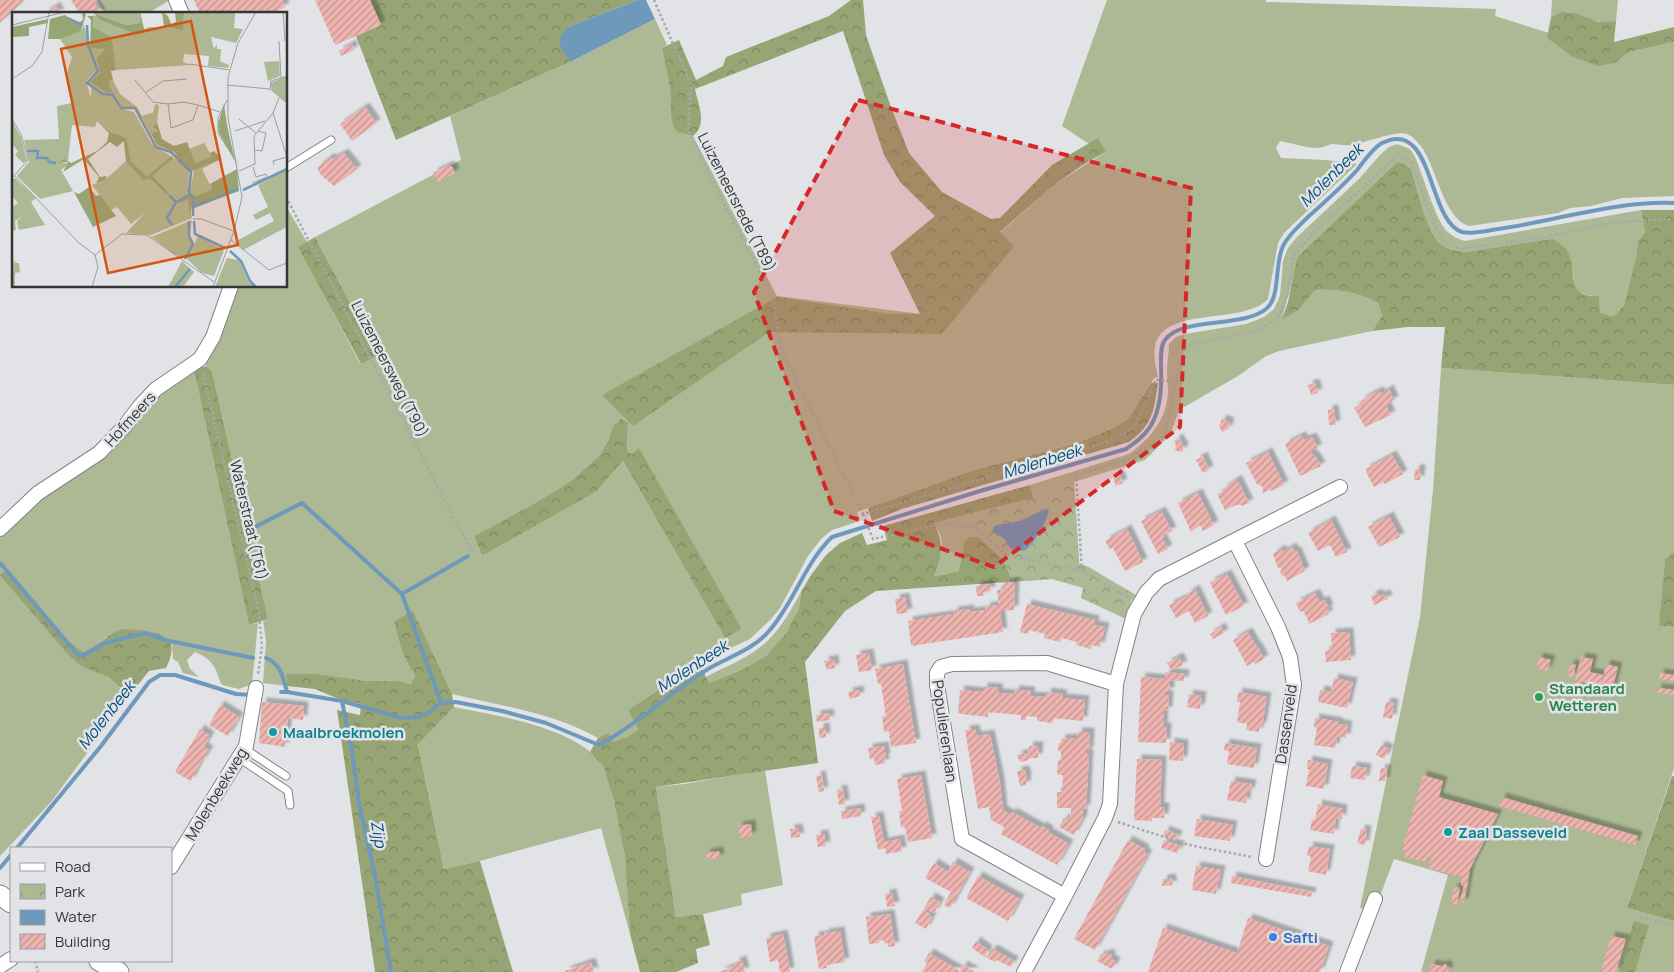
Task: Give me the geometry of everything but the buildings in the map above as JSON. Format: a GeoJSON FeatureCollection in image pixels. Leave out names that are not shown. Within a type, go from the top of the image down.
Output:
{"type":"FeatureCollection","features":[{"type":"Feature","properties":{"kind":"street"},"geometry":{"type":"LineString","coordinates":[[176,0],[181,12]]}},
{"type":"Feature","properties":{"kind":"street","name":"Hofmeers"},"geometry":{"type":"LineString","coordinates":[[0,529],[38,493],[99,453],[156,389],[200,359],[212,338],[230,288]]}},
{"type":"Feature","properties":{"kind":"street"},"geometry":{"type":"LineString","coordinates":[[1024,972],[1105,818],[1110,804],[1116,684],[1134,614],[1146,593],[1159,579],[1340,488]]}},
{"type":"Feature","properties":{"kind":"street","name":"Dassenveld"},"geometry":{"type":"LineString","coordinates":[[1234,541],[1278,627],[1290,657],[1294,685],[1266,859]]}},
{"type":"Feature","properties":{"kind":"street","name":"Populierenlaan"},"geometry":{"type":"LineString","coordinates":[[1065,896],[962,839],[937,685],[937,673],[941,668],[952,664],[1047,663],[1116,684]]}},
{"type":"Feature","properties":{"kind":"street","name":"Molenbeekweg"},"geometry":{"type":"LineString","coordinates":[[172,865],[242,753],[254,706],[256,688]]}},
{"type":"Feature","properties":{"kind":"street"},"geometry":{"type":"LineString","coordinates":[[1348,972],[1375,898]]}},
{"type":"Feature","properties":{"kind":"lane"},"geometry":{"type":"LineString","coordinates":[[288,167],[331,140]]}},
{"type":"Feature","properties":{"kind":"lane"},"geometry":{"type":"LineString","coordinates":[[242,753],[286,776]]}},
{"type":"Feature","properties":{"kind":"lane"},"geometry":{"type":"LineString","coordinates":[[242,753],[288,791],[290,805]]}},
{"type":"Feature","properties":{"kind":"path","name":"Luizemeersrede (T89)"},"geometry":{"type":"LineString","coordinates":[[654,0],[690,85],[688,130],[773,300],[781,349],[863,514],[873,540],[942,524],[976,528],[1008,556],[1082,571]]}},
{"type":"Feature","properties":{"kind":"path"},"geometry":{"type":"LineString","coordinates":[[1140,604],[1082,571],[1076,475],[1128,459],[1164,436],[1184,346],[1259,330],[1278,318],[1288,293],[1294,255],[1316,230],[1398,154],[1410,161],[1436,227],[1446,243],[1460,249],[1536,239],[1613,222],[1674,219]]}},
{"type":"Feature","properties":{"kind":"path","name":"Luizemeersweg (T90)"},"geometry":{"type":"LineString","coordinates":[[288,201],[472,552]]}},
{"type":"Feature","properties":{"kind":"path","name":"Waterstraat (T61)"},"geometry":{"type":"LineString","coordinates":[[200,359],[259,613],[262,646],[256,688]]}},
{"type":"Feature","properties":{"kind":"path"},"geometry":{"type":"LineString","coordinates":[[863,514],[1104,443],[1134,428],[1156,380],[1176,381]]}},
{"type":"Feature","properties":{"kind":"path"},"geometry":{"type":"LineString","coordinates":[[1105,818],[1189,844],[1266,859]]}},
{"type":"Feature","properties":{"kind":"path"},"geometry":{"type":"LineString","coordinates":[[1640,917],[1674,926]]}},
{"type":"Feature","properties":{"kind":"highlighted area"},"geometry":{"type":"Polygon","coordinates":[[[858,100],[1191,188],[1180,427],[994,567],[834,511],[754,292],[858,100]]]}},
{"type":"Feature","properties":{"kind":"green space"},"geometry":{"type":"Polygon","coordinates":[[[97,0],[170,0],[150,12],[104,12],[97,0]]]}},
{"type":"Feature","properties":{"kind":"green space"},"geometry":{"type":"Polygon","coordinates":[[[370,0],[638,0],[568,27],[560,44],[570,62],[396,140],[356,36],[381,25],[370,0]]]}},
{"type":"Feature","properties":{"kind":"green space"},"geometry":{"type":"Polygon","coordinates":[[[851,0],[863,0],[866,35],[909,153],[942,192],[991,219],[1000,218],[1052,165],[1098,138],[1106,152],[1084,164],[1054,185],[1000,232],[1014,246],[942,334],[769,332],[633,426],[602,395],[777,297],[890,314],[920,314],[890,253],[935,216],[900,182],[884,155],[843,31],[695,89],[701,120],[698,131],[693,136],[679,133],[674,128],[671,116],[670,89],[662,48],[679,40],[696,80],[723,66],[726,57],[829,16],[851,0]]]}},
{"type":"Feature","properties":{"kind":"green space"},"geometry":{"type":"Polygon","coordinates":[[[1107,0],[1266,0],[1266,2],[1496,9],[1495,16],[1549,33],[1615,63],[1629,52],[1674,42],[1674,196],[1622,198],[1591,206],[1570,208],[1558,213],[1469,226],[1460,221],[1453,213],[1441,191],[1427,155],[1421,146],[1407,134],[1388,135],[1351,145],[1332,144],[1321,148],[1280,141],[1276,148],[1281,158],[1326,160],[1357,164],[1284,233],[1278,243],[1268,299],[1256,307],[1241,312],[1188,320],[1173,325],[1161,333],[1154,350],[1158,377],[1154,378],[1128,419],[1114,428],[1074,444],[974,470],[857,512],[860,521],[832,530],[821,539],[808,556],[780,608],[750,639],[699,663],[628,710],[638,730],[627,737],[613,743],[609,734],[598,738],[581,729],[545,716],[452,694],[413,610],[394,621],[407,662],[415,675],[411,684],[398,681],[366,681],[286,674],[287,686],[263,683],[266,641],[263,621],[268,619],[212,371],[206,366],[206,361],[234,288],[288,288],[288,209],[307,242],[299,247],[360,364],[378,355],[315,237],[461,160],[450,116],[570,62],[655,19],[667,45],[662,48],[670,89],[671,116],[679,133],[693,136],[777,296],[921,314],[1000,233],[1054,185],[1106,152],[1098,139],[1089,144],[1062,126],[1107,0]],[[623,418],[613,426],[609,439],[599,456],[571,481],[474,536],[482,556],[596,492],[623,461],[725,638],[742,629],[639,449],[632,454],[627,451],[628,422],[623,418]]]}},
{"type":"Feature","properties":{"kind":"green space"},"geometry":{"type":"Polygon","coordinates":[[[1552,0],[1618,0],[1616,21],[1598,22],[1574,13],[1558,14],[1551,17],[1552,0]]]}},
{"type":"Feature","properties":{"kind":"green space"},"geometry":{"type":"Polygon","coordinates":[[[1562,12],[1576,13],[1598,22],[1616,21],[1614,42],[1674,27],[1674,42],[1629,52],[1615,63],[1598,66],[1573,57],[1547,38],[1551,17],[1562,12]]]}},
{"type":"Feature","properties":{"kind":"green space"},"geometry":{"type":"Polygon","coordinates":[[[1397,144],[1410,149],[1415,157],[1433,205],[1445,229],[1455,237],[1465,241],[1641,210],[1645,232],[1638,241],[1624,305],[1616,314],[1610,316],[1600,312],[1593,296],[1580,292],[1576,288],[1570,261],[1553,240],[1465,252],[1453,250],[1442,245],[1437,240],[1427,221],[1411,169],[1397,162],[1300,254],[1282,318],[1299,310],[1315,290],[1340,291],[1363,296],[1378,303],[1382,316],[1372,331],[1279,351],[1266,356],[1238,376],[1179,410],[1170,435],[1145,460],[1074,482],[1080,577],[1008,582],[1010,573],[1003,560],[979,537],[970,537],[964,541],[959,571],[933,576],[939,562],[942,547],[941,537],[934,523],[1032,498],[1030,485],[1129,454],[1144,441],[1156,427],[1165,410],[1168,391],[1169,344],[1176,337],[1185,334],[1246,324],[1264,317],[1274,309],[1280,296],[1283,261],[1288,248],[1297,237],[1359,179],[1379,156],[1389,147],[1397,144]]]}},
{"type":"Feature","properties":{"kind":"green space"},"geometry":{"type":"Polygon","coordinates":[[[1397,162],[1411,169],[1427,221],[1437,240],[1442,245],[1453,250],[1465,252],[1553,239],[1566,249],[1570,257],[1576,287],[1580,292],[1599,296],[1600,312],[1610,316],[1616,314],[1624,305],[1638,241],[1645,232],[1641,210],[1674,210],[1674,385],[1441,368],[1445,327],[1408,327],[1372,331],[1382,316],[1378,303],[1363,296],[1347,292],[1315,290],[1299,310],[1282,319],[1288,302],[1297,259],[1300,254],[1397,162]]]}},
{"type":"Feature","properties":{"kind":"green space"},"geometry":{"type":"Polygon","coordinates":[[[315,237],[378,355],[361,364],[298,247],[315,237]]]}},
{"type":"Feature","properties":{"kind":"green space"},"geometry":{"type":"Polygon","coordinates":[[[206,366],[212,371],[268,619],[249,625],[194,370],[206,366]]]}},
{"type":"Feature","properties":{"kind":"green space","name":"Standaard Wetteren"},"geometry":{"type":"Polygon","coordinates":[[[1441,368],[1674,385],[1674,552],[1665,559],[1660,626],[1674,626],[1674,768],[1627,908],[1674,921],[1674,972],[1421,972],[1448,875],[1394,859],[1374,912],[1360,908],[1420,617],[1433,490],[1441,368]]]}},
{"type":"Feature","properties":{"kind":"green space"},"geometry":{"type":"Polygon","coordinates":[[[194,370],[249,625],[258,623],[252,684],[239,689],[222,685],[212,664],[195,652],[187,660],[190,669],[199,677],[183,673],[178,662],[173,659],[172,645],[106,637],[94,648],[83,652],[69,641],[7,569],[0,574],[0,536],[22,513],[93,448],[194,370]]]}},
{"type":"Feature","properties":{"kind":"green space"},"geometry":{"type":"Polygon","coordinates":[[[1151,383],[1158,383],[1151,416],[1143,429],[1129,442],[902,509],[872,521],[868,508],[974,470],[1074,444],[1114,428],[1128,419],[1151,383]]]}},
{"type":"Feature","properties":{"kind":"green space"},"geometry":{"type":"Polygon","coordinates":[[[622,418],[628,422],[627,451],[632,454],[639,448],[742,629],[725,638],[623,461],[596,492],[482,556],[474,536],[571,481],[599,456],[609,439],[613,426],[622,418]]]}},
{"type":"Feature","properties":{"kind":"green space"},"geometry":{"type":"Polygon","coordinates":[[[1074,482],[1079,564],[1087,566],[1136,595],[1131,601],[1126,619],[1081,598],[1083,588],[1052,579],[1008,582],[1010,573],[1003,560],[979,537],[968,514],[1033,498],[1074,482]]]}},
{"type":"Feature","properties":{"kind":"green space"},"geometry":{"type":"Polygon","coordinates":[[[1030,485],[1033,498],[934,523],[941,543],[941,556],[934,576],[959,571],[964,541],[970,537],[979,537],[1003,560],[1010,574],[1008,582],[876,591],[845,611],[805,662],[818,763],[656,787],[676,917],[703,914],[710,945],[696,949],[698,963],[676,972],[640,972],[630,934],[625,857],[614,802],[604,767],[590,752],[598,738],[609,733],[613,742],[627,737],[638,730],[628,710],[699,663],[709,683],[741,670],[766,656],[786,633],[799,608],[801,592],[811,575],[826,555],[840,543],[862,533],[867,545],[887,540],[883,526],[1030,485]]]}},
{"type":"Feature","properties":{"kind":"green space"},"geometry":{"type":"Polygon","coordinates":[[[1674,552],[1674,626],[1659,626],[1665,559],[1674,552]]]}},
{"type":"Feature","properties":{"kind":"green space"},"geometry":{"type":"Polygon","coordinates":[[[8,569],[69,641],[83,652],[119,630],[147,631],[162,636],[171,644],[172,650],[166,668],[149,671],[129,696],[108,677],[81,666],[69,656],[0,576],[0,574],[8,569]]]}},
{"type":"Feature","properties":{"kind":"green space"},"geometry":{"type":"Polygon","coordinates":[[[0,576],[69,656],[81,666],[105,675],[129,696],[51,802],[0,856],[0,576]]]}},
{"type":"Feature","properties":{"kind":"green space"},"geometry":{"type":"Polygon","coordinates":[[[801,592],[799,608],[786,633],[766,656],[741,670],[709,683],[706,677],[750,655],[763,645],[787,617],[801,592]]]}},
{"type":"Feature","properties":{"kind":"green space"},"geometry":{"type":"Polygon","coordinates":[[[413,610],[452,694],[454,707],[418,744],[444,869],[480,861],[513,972],[375,972],[337,710],[360,715],[361,704],[339,699],[315,689],[287,686],[286,674],[316,674],[366,681],[398,681],[411,684],[415,675],[401,649],[394,621],[413,610]]]}},
{"type":"Feature","properties":{"kind":"green space"},"geometry":{"type":"Polygon","coordinates":[[[454,707],[513,719],[555,732],[574,741],[590,752],[603,765],[608,778],[624,850],[630,934],[601,828],[444,869],[418,743],[454,707]]]}},
{"type":"Feature","properties":{"kind":"green space"},"geometry":{"type":"Polygon","coordinates":[[[765,770],[783,885],[741,894],[742,905],[703,914],[676,917],[656,787],[765,770]]]}},
{"type":"Feature","properties":{"kind":"green space"},"geometry":{"type":"Polygon","coordinates":[[[1672,776],[1674,776],[1674,921],[1627,908],[1672,776]]]}},
{"type":"Feature","properties":{"kind":"green space"},"geometry":{"type":"Polygon","coordinates":[[[1634,921],[1649,925],[1635,972],[1619,972],[1634,921]]]}},
{"type":"Feature","properties":{"kind":"water"},"geometry":{"type":"Polygon","coordinates":[[[638,0],[646,0],[655,19],[570,62],[559,44],[562,34],[568,27],[638,0]]]}},
{"type":"Feature","properties":{"kind":"water"},"geometry":{"type":"Polygon","coordinates":[[[1049,509],[1040,531],[1026,550],[1014,550],[1003,538],[992,531],[994,526],[1019,521],[1049,509]]]}},
{"type":"Feature","properties":{"kind":"waterway","name":"Molenbeek"},"geometry":{"type":"LineString","coordinates":[[281,692],[342,701],[401,718],[419,717],[441,703],[456,702],[502,711],[546,723],[599,745],[627,728],[708,669],[763,638],[778,620],[814,559],[832,537],[980,491],[1126,449],[1137,441],[1152,424],[1158,409],[1161,383],[1161,353],[1165,340],[1173,333],[1184,328],[1243,319],[1256,315],[1266,309],[1274,297],[1280,254],[1288,238],[1382,143],[1399,139],[1412,144],[1421,157],[1442,210],[1451,224],[1462,232],[1484,232],[1589,211],[1631,205],[1674,203]]}},
{"type":"Feature","properties":{"kind":"waterway"},"geometry":{"type":"LineString","coordinates":[[245,532],[302,503],[402,594],[468,556]]}},
{"type":"Feature","properties":{"kind":"waterway"},"geometry":{"type":"LineString","coordinates":[[0,563],[77,654],[84,655],[105,643],[145,633],[165,640],[253,658]]}},
{"type":"Feature","properties":{"kind":"waterway"},"geometry":{"type":"LineString","coordinates":[[402,594],[441,703]]}},
{"type":"Feature","properties":{"kind":"waterway"},"geometry":{"type":"LineString","coordinates":[[266,658],[278,667],[283,676],[287,692]]}},
{"type":"Feature","properties":{"kind":"waterway","name":"Molenbeek"},"geometry":{"type":"LineString","coordinates":[[18,847],[101,746],[149,682],[160,675],[175,675],[236,694],[251,695]]}},
{"type":"Feature","properties":{"kind":"waterway","name":"Zijp"},"geometry":{"type":"LineString","coordinates":[[342,701],[353,757],[358,798],[375,876],[391,972]]}},
{"type":"Feature","properties":{"kind":"waterway","name":"Molenbeek"},"geometry":{"type":"LineString","coordinates":[[0,868],[10,856]]}},
{"type":"Feature","properties":{"kind":"place","name":"Standaard Wetteren"},"geometry":{"type":"Point","coordinates":[1539,697]}},
{"type":"Feature","properties":{"kind":"place","name":"Maalbroekmolen"},"geometry":{"type":"Point","coordinates":[273,732]}},
{"type":"Feature","properties":{"kind":"place","name":"Zaal Dasseveld"},"geometry":{"type":"Point","coordinates":[1448,832]}},
{"type":"Feature","properties":{"kind":"place","name":"Safti"},"geometry":{"type":"Point","coordinates":[1273,937]}}]}
